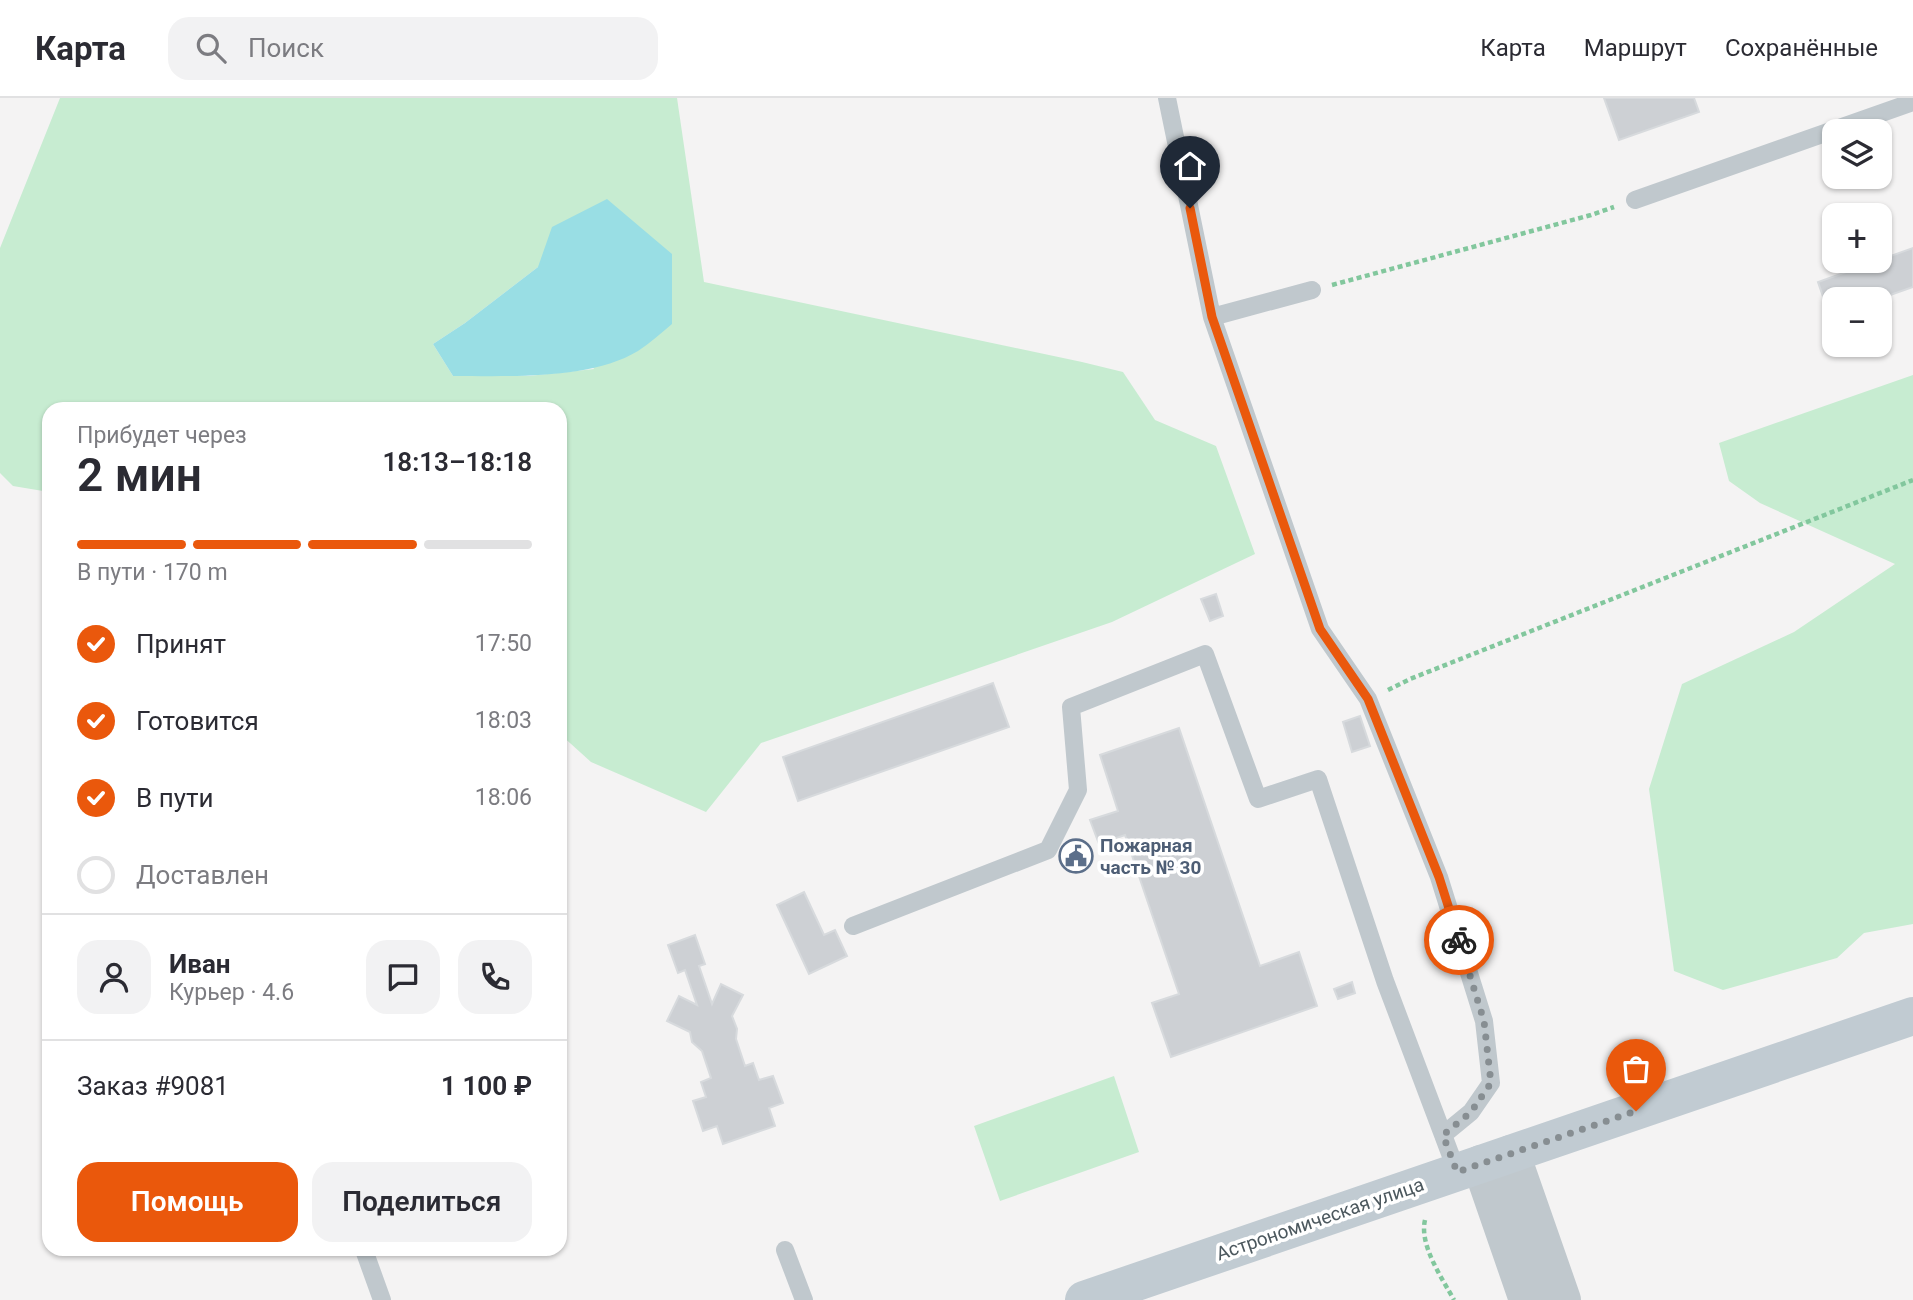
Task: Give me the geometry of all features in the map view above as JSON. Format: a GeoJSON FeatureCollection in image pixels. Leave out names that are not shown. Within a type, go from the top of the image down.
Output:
{"type":"FeatureCollection","features":[{"type":"Feature","properties":{"kind":"main road","name":"Астрономическая улица"},"geometry":{"type":"LineString","coordinates":[[1084,1300],[1913,1016]]}},
{"type":"Feature","properties":{"kind":"street"},"geometry":{"type":"LineString","coordinates":[[1483,1163],[1528,1300]]}},
{"type":"Feature","properties":{"kind":"street"},"geometry":{"type":"LineString","coordinates":[[1483,1163],[1562,1300]]}},
{"type":"Feature","properties":{"kind":"lane"},"geometry":{"type":"LineString","coordinates":[[1167,98],[1212,317],[1320,629],[1368,699],[1439,877],[1484,1021],[1491,1083],[1471,1112],[1443,1135]]}},
{"type":"Feature","properties":{"kind":"lane"},"geometry":{"type":"LineString","coordinates":[[1634,200],[1913,102]]}},
{"type":"Feature","properties":{"kind":"lane"},"geometry":{"type":"LineString","coordinates":[[1212,317],[1312,290]]}},
{"type":"Feature","properties":{"kind":"lane"},"geometry":{"type":"LineString","coordinates":[[853,926],[1048,850],[1078,790],[1071,707],[1205,654],[1258,799],[1318,779],[1385,981],[1443,1135],[1483,1163]]}},
{"type":"Feature","properties":{"kind":"lane"},"geometry":{"type":"LineString","coordinates":[[785,1250],[804,1300]]}},
{"type":"Feature","properties":{"kind":"lane"},"geometry":{"type":"LineString","coordinates":[[366,1256],[382,1300]]}},
{"type":"Feature","properties":{"kind":"path"},"geometry":{"type":"LineString","coordinates":[[1312,290],[1578,219],[1634,200]]}},
{"type":"Feature","properties":{"kind":"path"},"geometry":{"type":"LineString","coordinates":[[1368,699],[1410,679],[1913,480]]}},
{"type":"Feature","properties":{"kind":"path"},"geometry":{"type":"LineString","coordinates":[[1426,1217],[1425,1244],[1454,1300]]}},
{"type":"Feature","properties":{"kind":"green space"},"geometry":{"type":"Polygon","coordinates":[[[60,98],[677,98],[704,282],[1123,372],[1155,420],[1216,446],[1255,554],[1112,622],[761,743],[706,812],[591,762],[567,740],[567,402],[42,402],[42,491],[13,486],[0,473],[0,248],[60,98]],[[538,267],[433,344],[453,376],[529,376],[594,369],[538,267]]]}},
{"type":"Feature","properties":{"kind":"green space"},"geometry":{"type":"Polygon","coordinates":[[[1913,375],[1913,924],[1864,933],[1837,958],[1723,990],[1674,971],[1649,789],[1682,684],[1794,632],[1895,564],[1760,503],[1729,481],[1719,443],[1913,375]]]}},
{"type":"Feature","properties":{"kind":"green space"},"geometry":{"type":"Polygon","coordinates":[[[1114,1076],[1139,1152],[1000,1201],[974,1126],[1114,1076]]]}},
{"type":"Feature","properties":{"kind":"water"},"geometry":{"type":"Polygon","coordinates":[[[607,199],[672,254],[672,324],[638,351],[597,367],[548,374],[453,376],[433,344],[538,267],[552,227],[607,199]]]}},
{"type":"Feature","properties":{"kind":"building"},"geometry":{"type":"Polygon","coordinates":[[[1604,98],[1694,98],[1699,112],[1619,140],[1604,98]]]}},
{"type":"Feature","properties":{"kind":"building"},"geometry":{"type":"Polygon","coordinates":[[[1913,248],[1913,287],[1892,294],[1892,287],[1822,287],[1822,294],[1818,282],[1843,273],[1892,273],[1892,256],[1913,248]]]}},
{"type":"Feature","properties":{"kind":"building"},"geometry":{"type":"Polygon","coordinates":[[[1216,594],[1223,616],[1210,621],[1201,599],[1216,594]]]}},
{"type":"Feature","properties":{"kind":"building"},"geometry":{"type":"Polygon","coordinates":[[[993,683],[1009,727],[798,801],[783,757],[993,683]]]}},
{"type":"Feature","properties":{"kind":"building"},"geometry":{"type":"Polygon","coordinates":[[[1360,716],[1370,746],[1352,752],[1343,722],[1360,716]]]}},
{"type":"Feature","properties":{"kind":"building"},"geometry":{"type":"Polygon","coordinates":[[[1179,728],[1260,966],[1299,952],[1317,1006],[1171,1057],[1152,1003],[1179,994],[1125,835],[1099,844],[1090,820],[1118,811],[1100,755],[1179,728]]]}},
{"type":"Feature","properties":{"kind":"building"},"geometry":{"type":"Polygon","coordinates":[[[804,892],[824,935],[835,930],[847,956],[809,974],[777,905],[804,892]]]}},
{"type":"Feature","properties":{"kind":"building"},"geometry":{"type":"Polygon","coordinates":[[[695,935],[705,964],[699,966],[712,1004],[721,984],[743,995],[732,1016],[745,1066],[753,1063],[759,1080],[773,1076],[783,1103],[769,1108],[775,1126],[723,1144],[717,1126],[703,1131],[693,1101],[706,1097],[701,1082],[711,1078],[702,1051],[692,1042],[690,1032],[667,1021],[679,996],[697,1005],[685,970],[678,973],[668,945],[695,935]]]}},
{"type":"Feature","properties":{"kind":"building"},"geometry":{"type":"Polygon","coordinates":[[[1352,982],[1355,993],[1338,999],[1334,989],[1352,982]]]}},
{"type":"Feature","properties":{"kind":"way so far"},"geometry":{"type":"LineString","coordinates":[[1459,940],[1484,1021],[1491,1083],[1471,1112],[1443,1135],[1457,1172],[1636,1111]]}},
{"type":"Feature","properties":{"kind":"place","name":"Пожарная часть № 30"},"geometry":{"type":"Point","coordinates":[1076,856]}},
{"type":"Feature","properties":{"kind":"route"},"geometry":{"type":"LineString","coordinates":[[1190,208],[1212,317],[1320,629],[1368,699],[1439,877],[1459,940]]}}]}
